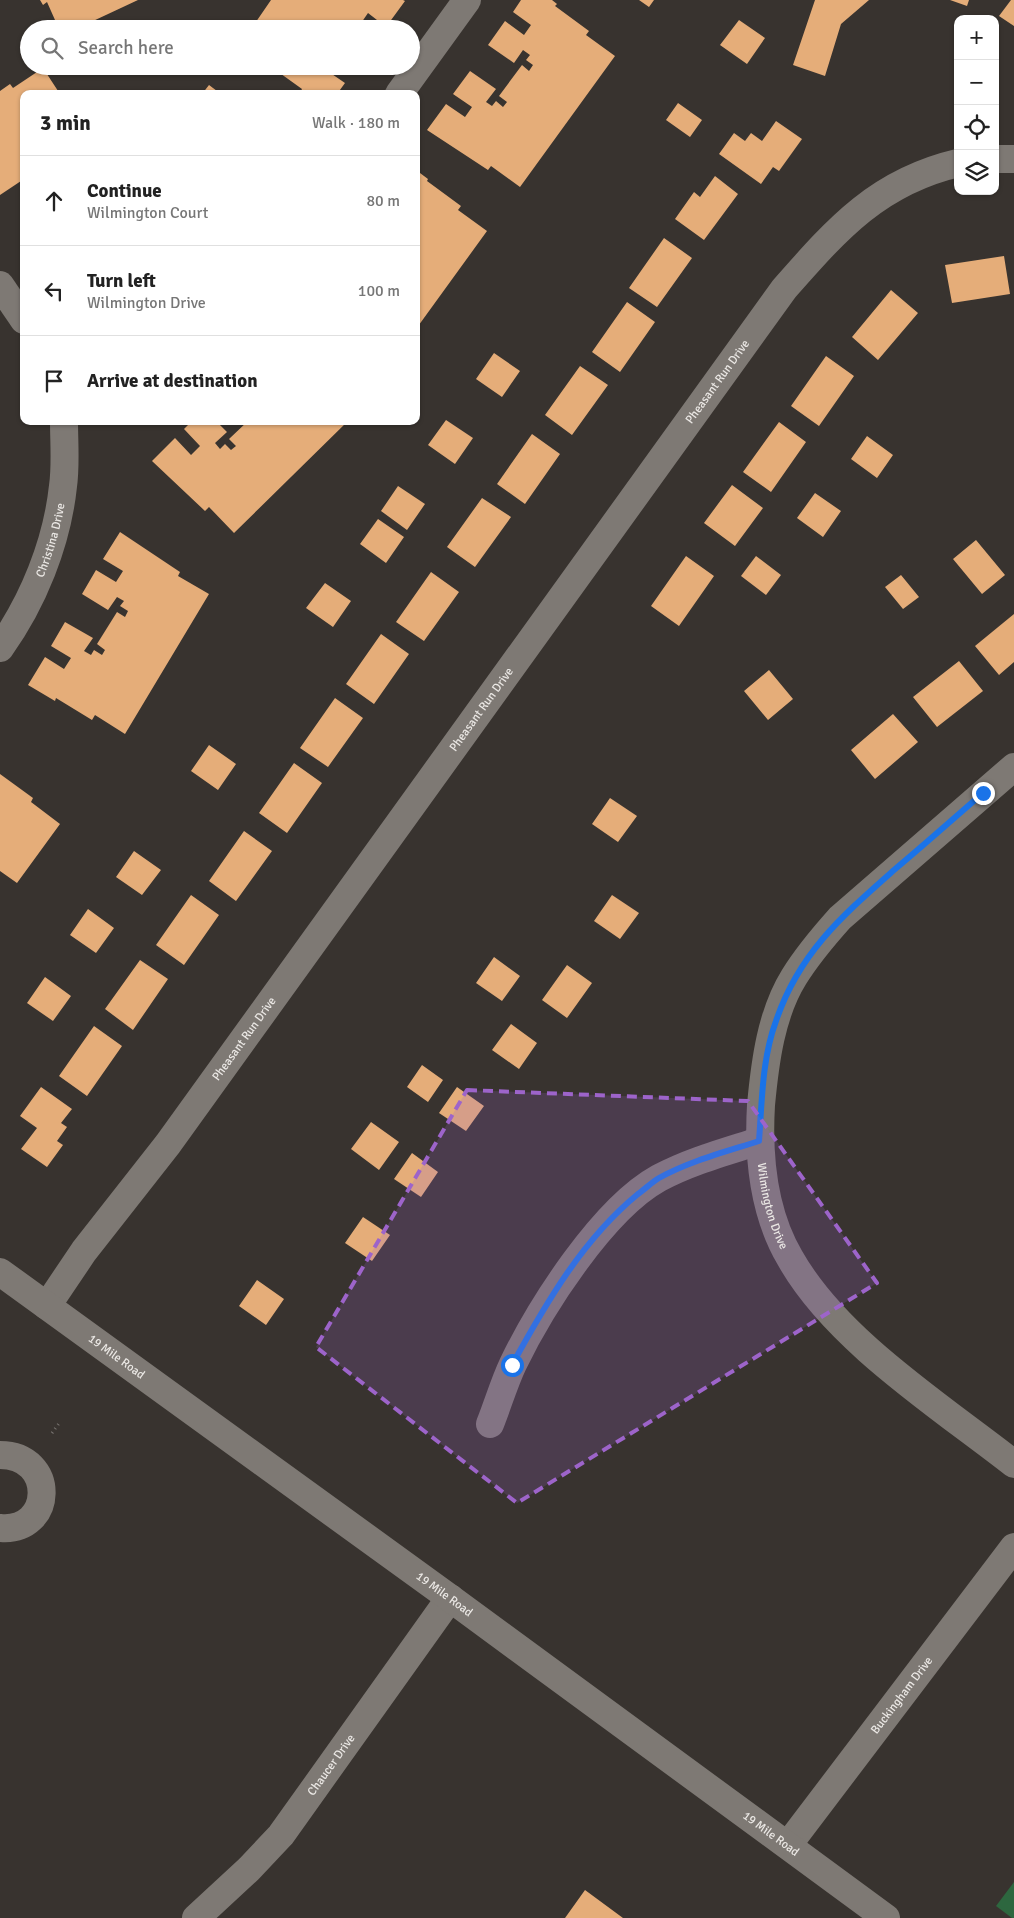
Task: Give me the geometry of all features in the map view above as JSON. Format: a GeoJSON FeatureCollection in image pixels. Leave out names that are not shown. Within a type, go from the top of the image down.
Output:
{"type":"FeatureCollection","features":[{"type":"Feature","properties":{"kind":"street"},"geometry":{"type":"LineString","coordinates":[[420,66],[467,0]]}},
{"type":"Feature","properties":{"kind":"street"},"geometry":{"type":"LineString","coordinates":[[403,90],[414,75]]}},
{"type":"Feature","properties":{"kind":"street"},"geometry":{"type":"LineString","coordinates":[[999,159],[1014,159]]}},
{"type":"Feature","properties":{"kind":"street","name":"Pheasant Run Drive"},"geometry":{"type":"LineString","coordinates":[[47,1306],[84,1251],[168,1144],[784,289],[850,218],[872,200],[906,181],[937,168],[954,164]]}},
{"type":"Feature","properties":{"kind":"street"},"geometry":{"type":"LineString","coordinates":[[0,285],[20,314]]}},
{"type":"Feature","properties":{"kind":"street","name":"Christina Drive"},"geometry":{"type":"LineString","coordinates":[[0,648],[15,627],[53,540],[64,486],[64,425]]}},
{"type":"Feature","properties":{"kind":"street","name":"Wilmington Drive"},"geometry":{"type":"LineString","coordinates":[[1014,767],[840,918],[815,946],[793,979],[775,1021],[764,1071],[759,1141],[764,1186],[773,1218],[789,1257],[811,1291],[833,1318],[893,1370],[1014,1464]]}},
{"type":"Feature","properties":{"kind":"street"},"geometry":{"type":"LineString","coordinates":[[490,1424],[512,1365],[540,1313],[582,1252],[620,1209],[658,1179],[696,1161],[759,1141]]}},
{"type":"Feature","properties":{"kind":"street","name":"19 Mile Road"},"geometry":{"type":"LineString","coordinates":[[0,1272],[450,1598],[886,1918]]}},
{"type":"Feature","properties":{"kind":"street"},"geometry":{"type":"LineString","coordinates":[[0,1456],[10,1455],[22,1459],[32,1467],[39,1477],[42,1489],[37,1511],[29,1520],[19,1526],[0,1528]]}},
{"type":"Feature","properties":{"kind":"street","name":"Buckingham Drive"},"geometry":{"type":"LineString","coordinates":[[788,1845],[1014,1547]]}},
{"type":"Feature","properties":{"kind":"street","name":"Chaucer Drive"},"geometry":{"type":"LineString","coordinates":[[196,1918],[249,1869],[280,1835],[450,1598]]}},
{"type":"Feature","properties":{"kind":"path"},"geometry":{"type":"LineString","coordinates":[[52,1434],[60,1422]]}},
{"type":"Feature","properties":{"kind":"highlighted area"},"geometry":{"type":"Polygon","coordinates":[[[467,1090],[748,1101],[877,1283],[517,1503],[316,1347],[467,1090]]]}},
{"type":"Feature","properties":{"kind":"green space"},"geometry":{"type":"Polygon","coordinates":[[[1014,1882],[1014,1918],[1012,1918],[996,1906],[1014,1882]]]}},
{"type":"Feature","properties":{"kind":"building"},"geometry":{"type":"Polygon","coordinates":[[[40,0],[138,0],[95,20],[55,20],[47,2],[43,5],[40,0]]]}},
{"type":"Feature","properties":{"kind":"building"},"geometry":{"type":"Polygon","coordinates":[[[271,0],[405,1],[391,20],[377,20],[368,13],[363,20],[257,20],[271,0]]]}},
{"type":"Feature","properties":{"kind":"building"},"geometry":{"type":"Polygon","coordinates":[[[521,0],[552,0],[557,4],[555,6],[589,31],[586,35],[615,56],[520,187],[491,166],[488,170],[427,130],[446,104],[465,117],[472,107],[453,94],[470,71],[496,89],[486,102],[492,106],[496,101],[503,107],[507,102],[499,96],[522,65],[529,71],[533,65],[526,60],[530,55],[523,50],[514,63],[488,45],[505,21],[524,35],[531,25],[513,12],[521,0]]]}},
{"type":"Feature","properties":{"kind":"building"},"geometry":{"type":"Polygon","coordinates":[[[639,0],[654,0],[649,7],[639,0]]]}},
{"type":"Feature","properties":{"kind":"building"},"geometry":{"type":"Polygon","coordinates":[[[815,0],[869,0],[841,24],[825,76],[793,65],[815,0]]]}},
{"type":"Feature","properties":{"kind":"building"},"geometry":{"type":"Polygon","coordinates":[[[950,0],[969,0],[967,6],[950,0]]]}},
{"type":"Feature","properties":{"kind":"building"},"geometry":{"type":"Polygon","coordinates":[[[1011,0],[1014,0],[1014,26],[999,16],[1011,0]]]}},
{"type":"Feature","properties":{"kind":"building"},"geometry":{"type":"Polygon","coordinates":[[[739,20],[765,38],[747,64],[720,45],[739,20]]]}},
{"type":"Feature","properties":{"kind":"building"},"geometry":{"type":"Polygon","coordinates":[[[32,75],[48,75],[57,90],[20,90],[20,182],[0,195],[0,91],[10,84],[13,88],[32,75]]]}},
{"type":"Feature","properties":{"kind":"building"},"geometry":{"type":"Polygon","coordinates":[[[283,75],[333,75],[345,83],[340,90],[302,89],[283,75]]]}},
{"type":"Feature","properties":{"kind":"building"},"geometry":{"type":"Polygon","coordinates":[[[209,85],[216,90],[205,90],[209,85]]]}},
{"type":"Feature","properties":{"kind":"building"},"geometry":{"type":"Polygon","coordinates":[[[678,103],[702,120],[690,137],[666,120],[678,103]]]}},
{"type":"Feature","properties":{"kind":"building"},"geometry":{"type":"Polygon","coordinates":[[[776,121],[802,139],[779,171],[773,167],[761,184],[719,154],[734,133],[745,141],[751,133],[762,141],[776,121]]]}},
{"type":"Feature","properties":{"kind":"building"},"geometry":{"type":"Polygon","coordinates":[[[420,173],[428,179],[427,181],[461,206],[458,210],[487,231],[420,323],[420,173]]]}},
{"type":"Feature","properties":{"kind":"building"},"geometry":{"type":"Polygon","coordinates":[[[715,176],[738,194],[704,240],[675,219],[694,192],[700,197],[715,176]]]}},
{"type":"Feature","properties":{"kind":"building"},"geometry":{"type":"Polygon","coordinates":[[[664,238],[692,258],[657,307],[629,288],[664,238]]]}},
{"type":"Feature","properties":{"kind":"building"},"geometry":{"type":"Polygon","coordinates":[[[1004,256],[1010,294],[952,303],[945,265],[1004,256]]]}},
{"type":"Feature","properties":{"kind":"building"},"geometry":{"type":"Polygon","coordinates":[[[891,290],[918,313],[878,360],[852,337],[891,290]]]}},
{"type":"Feature","properties":{"kind":"building"},"geometry":{"type":"Polygon","coordinates":[[[627,302],[655,322],[620,372],[592,352],[627,302]]]}},
{"type":"Feature","properties":{"kind":"building"},"geometry":{"type":"Polygon","coordinates":[[[494,353],[520,371],[502,397],[476,379],[494,353]]]}},
{"type":"Feature","properties":{"kind":"building"},"geometry":{"type":"Polygon","coordinates":[[[826,356],[854,376],[819,426],[791,406],[826,356]]]}},
{"type":"Feature","properties":{"kind":"building"},"geometry":{"type":"Polygon","coordinates":[[[580,366],[608,385],[572,435],[545,415],[580,366]]]}},
{"type":"Feature","properties":{"kind":"building"},"geometry":{"type":"Polygon","coordinates":[[[446,420],[473,438],[455,464],[428,445],[446,420]]]}},
{"type":"Feature","properties":{"kind":"building"},"geometry":{"type":"Polygon","coordinates":[[[779,422],[806,442],[771,492],[743,472],[779,422]]]}},
{"type":"Feature","properties":{"kind":"building"},"geometry":{"type":"Polygon","coordinates":[[[188,425],[220,425],[227,432],[215,443],[220,449],[225,444],[231,450],[236,446],[229,439],[244,425],[344,425],[234,533],[209,507],[205,511],[152,461],[175,438],[191,455],[200,446],[184,429],[188,425]]]}},
{"type":"Feature","properties":{"kind":"building"},"geometry":{"type":"Polygon","coordinates":[[[532,434],[560,454],[525,504],[497,484],[532,434]]]}},
{"type":"Feature","properties":{"kind":"building"},"geometry":{"type":"Polygon","coordinates":[[[867,436],[893,455],[877,478],[851,459],[867,436]]]}},
{"type":"Feature","properties":{"kind":"building"},"geometry":{"type":"Polygon","coordinates":[[[732,485],[763,508],[735,546],[704,523],[732,485]]]}},
{"type":"Feature","properties":{"kind":"building"},"geometry":{"type":"Polygon","coordinates":[[[398,486],[425,504],[407,530],[381,511],[398,486]]]}},
{"type":"Feature","properties":{"kind":"building"},"geometry":{"type":"Polygon","coordinates":[[[815,493],[841,511],[823,537],[797,518],[815,493]]]}},
{"type":"Feature","properties":{"kind":"building"},"geometry":{"type":"Polygon","coordinates":[[[482,498],[511,517],[475,567],[447,547],[482,498]]]}},
{"type":"Feature","properties":{"kind":"building"},"geometry":{"type":"Polygon","coordinates":[[[378,519],[404,537],[386,563],[360,544],[378,519]]]}},
{"type":"Feature","properties":{"kind":"building"},"geometry":{"type":"Polygon","coordinates":[[[120,532],[180,572],[178,576],[209,594],[125,734],[95,715],[92,720],[56,698],[55,701],[28,685],[45,657],[64,669],[71,658],[51,646],[65,622],[93,638],[84,651],[91,655],[94,650],[102,655],[105,650],[97,644],[117,612],[125,617],[128,611],[120,606],[124,601],[117,597],[108,610],[82,594],[96,570],[116,582],[123,571],[103,559],[120,532]]]}},
{"type":"Feature","properties":{"kind":"building"},"geometry":{"type":"Polygon","coordinates":[[[976,540],[1005,575],[982,594],[953,559],[976,540]]]}},
{"type":"Feature","properties":{"kind":"building"},"geometry":{"type":"Polygon","coordinates":[[[686,556],[714,576],[679,626],[651,606],[686,556]]]}},
{"type":"Feature","properties":{"kind":"building"},"geometry":{"type":"Polygon","coordinates":[[[756,556],[781,575],[766,595],[741,576],[756,556]]]}},
{"type":"Feature","properties":{"kind":"building"},"geometry":{"type":"Polygon","coordinates":[[[431,572],[459,592],[424,641],[396,622],[431,572]]]}},
{"type":"Feature","properties":{"kind":"building"},"geometry":{"type":"Polygon","coordinates":[[[901,575],[919,597],[903,609],[885,587],[901,575]]]}},
{"type":"Feature","properties":{"kind":"building"},"geometry":{"type":"Polygon","coordinates":[[[325,583],[351,601],[333,627],[306,608],[325,583]]]}},
{"type":"Feature","properties":{"kind":"building"},"geometry":{"type":"Polygon","coordinates":[[[1014,614],[1014,662],[999,675],[975,646],[1014,614]]]}},
{"type":"Feature","properties":{"kind":"building"},"geometry":{"type":"Polygon","coordinates":[[[381,634],[409,654],[374,704],[346,684],[381,634]]]}},
{"type":"Feature","properties":{"kind":"building"},"geometry":{"type":"Polygon","coordinates":[[[959,661],[983,691],[937,727],[913,697],[959,661]]]}},
{"type":"Feature","properties":{"kind":"building"},"geometry":{"type":"Polygon","coordinates":[[[769,670],[793,699],[768,720],[744,691],[769,670]]]}},
{"type":"Feature","properties":{"kind":"building"},"geometry":{"type":"Polygon","coordinates":[[[335,698],[363,718],[328,767],[300,748],[335,698]]]}},
{"type":"Feature","properties":{"kind":"building"},"geometry":{"type":"Polygon","coordinates":[[[893,714],[918,742],[875,779],[851,750],[893,714]]]}},
{"type":"Feature","properties":{"kind":"building"},"geometry":{"type":"Polygon","coordinates":[[[209,745],[236,764],[218,790],[191,771],[209,745]]]}},
{"type":"Feature","properties":{"kind":"building"},"geometry":{"type":"Polygon","coordinates":[[[294,763],[322,783],[287,833],[259,813],[294,763]]]}},
{"type":"Feature","properties":{"kind":"building"},"geometry":{"type":"Polygon","coordinates":[[[0,774],[33,798],[31,802],[60,824],[17,883],[0,871],[0,774]]]}},
{"type":"Feature","properties":{"kind":"building"},"geometry":{"type":"Polygon","coordinates":[[[610,798],[637,816],[618,842],[592,824],[610,798]]]}},
{"type":"Feature","properties":{"kind":"building"},"geometry":{"type":"Polygon","coordinates":[[[244,831],[272,851],[236,901],[209,881],[244,831]]]}},
{"type":"Feature","properties":{"kind":"building"},"geometry":{"type":"Polygon","coordinates":[[[134,851],[161,870],[142,895],[116,877],[134,851]]]}},
{"type":"Feature","properties":{"kind":"building"},"geometry":{"type":"Polygon","coordinates":[[[191,895],[219,915],[184,965],[156,945],[191,895]]]}},
{"type":"Feature","properties":{"kind":"building"},"geometry":{"type":"Polygon","coordinates":[[[612,895],[639,913],[620,939],[594,921],[612,895]]]}},
{"type":"Feature","properties":{"kind":"building"},"geometry":{"type":"Polygon","coordinates":[[[88,909],[114,928],[96,953],[70,935],[88,909]]]}},
{"type":"Feature","properties":{"kind":"building"},"geometry":{"type":"Polygon","coordinates":[[[494,957],[520,976],[502,1001],[476,983],[494,957]]]}},
{"type":"Feature","properties":{"kind":"building"},"geometry":{"type":"Polygon","coordinates":[[[140,960],[168,979],[133,1030],[105,1009],[140,960]]]}},
{"type":"Feature","properties":{"kind":"building"},"geometry":{"type":"Polygon","coordinates":[[[567,965],[592,983],[567,1018],[542,1000],[567,965]]]}},
{"type":"Feature","properties":{"kind":"building"},"geometry":{"type":"Polygon","coordinates":[[[45,977],[71,996],[53,1021],[27,1003],[45,977]]]}},
{"type":"Feature","properties":{"kind":"building"},"geometry":{"type":"Polygon","coordinates":[[[511,1024],[537,1043],[519,1069],[492,1050],[511,1024]]]}},
{"type":"Feature","properties":{"kind":"building"},"geometry":{"type":"Polygon","coordinates":[[[94,1026],[122,1046],[87,1096],[59,1076],[94,1026]]]}},
{"type":"Feature","properties":{"kind":"building"},"geometry":{"type":"Polygon","coordinates":[[[422,1065],[443,1080],[428,1102],[407,1087],[422,1065]]]}},
{"type":"Feature","properties":{"kind":"building"},"geometry":{"type":"Polygon","coordinates":[[[41,1087],[72,1109],[61,1123],[67,1127],[57,1141],[63,1145],[47,1167],[21,1149],[37,1128],[20,1116],[41,1087]]]}},
{"type":"Feature","properties":{"kind":"building"},"geometry":{"type":"Polygon","coordinates":[[[457,1087],[484,1106],[466,1131],[439,1113],[457,1087]]]}},
{"type":"Feature","properties":{"kind":"building"},"geometry":{"type":"Polygon","coordinates":[[[371,1122],[399,1142],[379,1170],[351,1149],[371,1122]]]}},
{"type":"Feature","properties":{"kind":"building"},"geometry":{"type":"Polygon","coordinates":[[[412,1153],[438,1172],[421,1197],[394,1179],[412,1153]]]}},
{"type":"Feature","properties":{"kind":"building"},"geometry":{"type":"Polygon","coordinates":[[[363,1217],[390,1235],[372,1261],[345,1243],[363,1217]]]}},
{"type":"Feature","properties":{"kind":"building"},"geometry":{"type":"Polygon","coordinates":[[[257,1280],[284,1299],[266,1325],[239,1306],[257,1280]]]}},
{"type":"Feature","properties":{"kind":"building"},"geometry":{"type":"Polygon","coordinates":[[[585,1890],[623,1918],[565,1918],[585,1890]]]}},
{"type":"Feature","properties":{"kind":"route"},"geometry":{"type":"LineString","coordinates":[[512,1365],[540,1313],[582,1252],[620,1209],[658,1179],[696,1161],[759,1141],[764,1071],[775,1021],[793,979],[815,946],[840,918],[983,793]]}}]}
